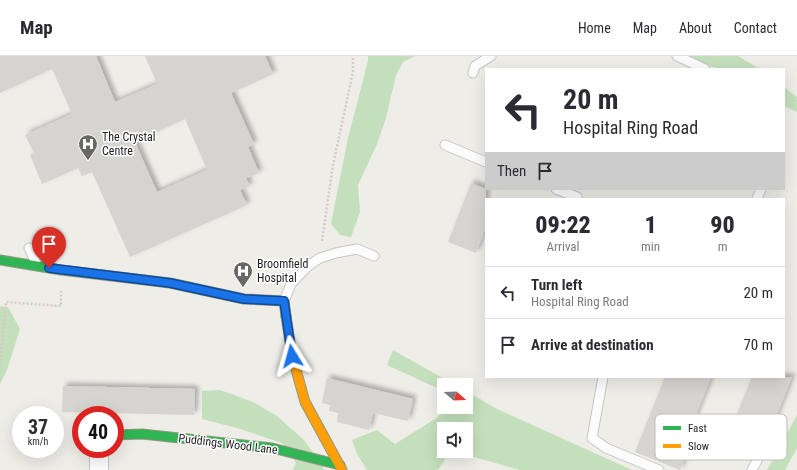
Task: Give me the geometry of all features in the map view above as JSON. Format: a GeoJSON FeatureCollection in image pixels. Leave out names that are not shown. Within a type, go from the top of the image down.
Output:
{"type":"FeatureCollection","features":[{"type":"Feature","properties":{"kind":"street"},"geometry":{"type":"LineString","coordinates":[[0,260],[61,270],[170,283],[244,299],[284,301],[292,356],[305,402],[341,467]]}},
{"type":"Feature","properties":{"kind":"street","name":"Puddings Wood Lane"},"geometry":{"type":"LineString","coordinates":[[124,435],[142,434],[272,448],[341,467]]}},
{"type":"Feature","properties":{"kind":"street"},"geometry":{"type":"LineString","coordinates":[[99,458],[99,470]]}},
{"type":"Feature","properties":{"kind":"lane"},"geometry":{"type":"LineString","coordinates":[[472,73],[475,66],[491,56]]}},
{"type":"Feature","properties":{"kind":"lane"},"geometry":{"type":"LineString","coordinates":[[677,56],[703,68]]}},
{"type":"Feature","properties":{"kind":"lane"},"geometry":{"type":"LineString","coordinates":[[445,146],[485,162]]}},
{"type":"Feature","properties":{"kind":"lane"},"geometry":{"type":"LineString","coordinates":[[559,190],[577,197]]}},
{"type":"Feature","properties":{"kind":"lane"},"geometry":{"type":"LineString","coordinates":[[29,248],[37,266]]}},
{"type":"Feature","properties":{"kind":"lane"},"geometry":{"type":"LineString","coordinates":[[284,301],[291,284],[308,266],[320,258],[357,249],[374,256]]}},
{"type":"Feature","properties":{"kind":"lane"},"geometry":{"type":"LineString","coordinates":[[603,378],[592,438],[606,448],[659,470]]}},
{"type":"Feature","properties":{"kind":"lane"},"geometry":{"type":"LineString","coordinates":[[752,470],[758,460]]}},
{"type":"Feature","properties":{"kind":"path"},"geometry":{"type":"LineString","coordinates":[[320,258],[333,165],[353,72],[353,56]]}},
{"type":"Feature","properties":{"kind":"path"},"geometry":{"type":"LineString","coordinates":[[0,365],[6,302],[61,306],[61,270]]}},
{"type":"Feature","properties":{"kind":"green space"},"geometry":{"type":"Polygon","coordinates":[[[368,56],[415,56],[403,62],[396,75],[386,118],[377,144],[358,185],[360,212],[351,237],[340,235],[331,224],[348,138],[368,56]]]}},
{"type":"Feature","properties":{"kind":"green space"},"geometry":{"type":"Polygon","coordinates":[[[688,56],[738,56],[758,68],[715,68],[688,56]]]}},
{"type":"Feature","properties":{"kind":"green space"},"geometry":{"type":"Polygon","coordinates":[[[785,88],[797,97],[797,112],[785,106],[785,88]]]}},
{"type":"Feature","properties":{"kind":"green space"},"geometry":{"type":"Polygon","coordinates":[[[0,306],[8,307],[20,329],[7,370],[0,384],[0,306]]]}},
{"type":"Feature","properties":{"kind":"green space"},"geometry":{"type":"Polygon","coordinates":[[[393,350],[443,378],[437,378],[437,388],[387,365],[393,350]]]}},
{"type":"Feature","properties":{"kind":"green space"},"geometry":{"type":"Polygon","coordinates":[[[220,390],[253,402],[277,416],[304,440],[324,470],[293,470],[296,462],[282,443],[237,428],[202,419],[202,391],[220,390]]]}},
{"type":"Feature","properties":{"kind":"green space"},"geometry":{"type":"Polygon","coordinates":[[[473,395],[497,409],[632,470],[520,470],[473,457],[473,422],[437,422],[437,458],[446,458],[438,470],[367,470],[357,454],[352,440],[377,430],[395,444],[440,414],[473,414],[473,395]]]}},
{"type":"Feature","properties":{"kind":"green space"},"geometry":{"type":"Polygon","coordinates":[[[797,415],[797,448],[785,470],[767,470],[772,460],[787,460],[787,433],[797,415]]]}},
{"type":"Feature","properties":{"kind":"building","name":"The Crystal Centre"},"geometry":{"type":"Polygon","coordinates":[[[0,56],[96,56],[115,102],[157,84],[145,56],[265,56],[273,74],[231,93],[254,144],[248,147],[259,173],[246,178],[250,186],[240,190],[247,205],[130,257],[92,172],[82,176],[78,168],[42,184],[30,155],[34,153],[25,135],[72,114],[52,69],[0,93],[0,56]],[[185,119],[135,142],[157,192],[207,170],[185,119]]]}},
{"type":"Feature","properties":{"kind":"building"},"geometry":{"type":"Polygon","coordinates":[[[471,183],[485,189],[485,230],[476,253],[448,242],[471,183]]]}},
{"type":"Feature","properties":{"kind":"building"},"geometry":{"type":"Polygon","coordinates":[[[792,377],[777,414],[737,414],[752,378],[792,377]]]}},
{"type":"Feature","properties":{"kind":"building"},"geometry":{"type":"Polygon","coordinates":[[[327,378],[413,399],[408,421],[373,413],[369,430],[337,422],[338,413],[329,411],[330,405],[322,403],[327,378]]]}},
{"type":"Feature","properties":{"kind":"building"},"geometry":{"type":"Polygon","coordinates":[[[665,378],[711,378],[696,414],[655,414],[655,460],[635,452],[665,378]]]}},
{"type":"Feature","properties":{"kind":"building"},"geometry":{"type":"Polygon","coordinates":[[[63,386],[195,389],[194,415],[124,413],[124,406],[72,406],[72,412],[64,412],[64,406],[62,406],[63,386]]]}},
{"type":"Feature","properties":{"kind":"building"},"geometry":{"type":"Polygon","coordinates":[[[655,460],[684,460],[680,470],[655,460]]]}},
{"type":"Feature","properties":{"kind":"traffic: fast"},"geometry":{"type":"LineString","coordinates":[[0,260],[61,270],[170,283],[244,299],[284,301],[286,316]]}},
{"type":"Feature","properties":{"kind":"traffic: fast"},"geometry":{"type":"LineString","coordinates":[[124,435],[142,434],[272,448],[340,465]]}},
{"type":"Feature","properties":{"kind":"traffic: slow"},"geometry":{"type":"LineString","coordinates":[[286,316],[292,355],[305,402],[342,470]]}},
{"type":"Feature","properties":{"kind":"place","name":"The Crystal Centre"},"geometry":{"type":"Point","coordinates":[88,161]}},
{"type":"Feature","properties":{"kind":"place","name":"Broomfield Hospital"},"geometry":{"type":"Point","coordinates":[243,288]}},
{"type":"Feature","properties":{"kind":"route"},"geometry":{"type":"LineString","coordinates":[[49,268],[170,283],[244,299],[284,301],[292,356]]}}]}
